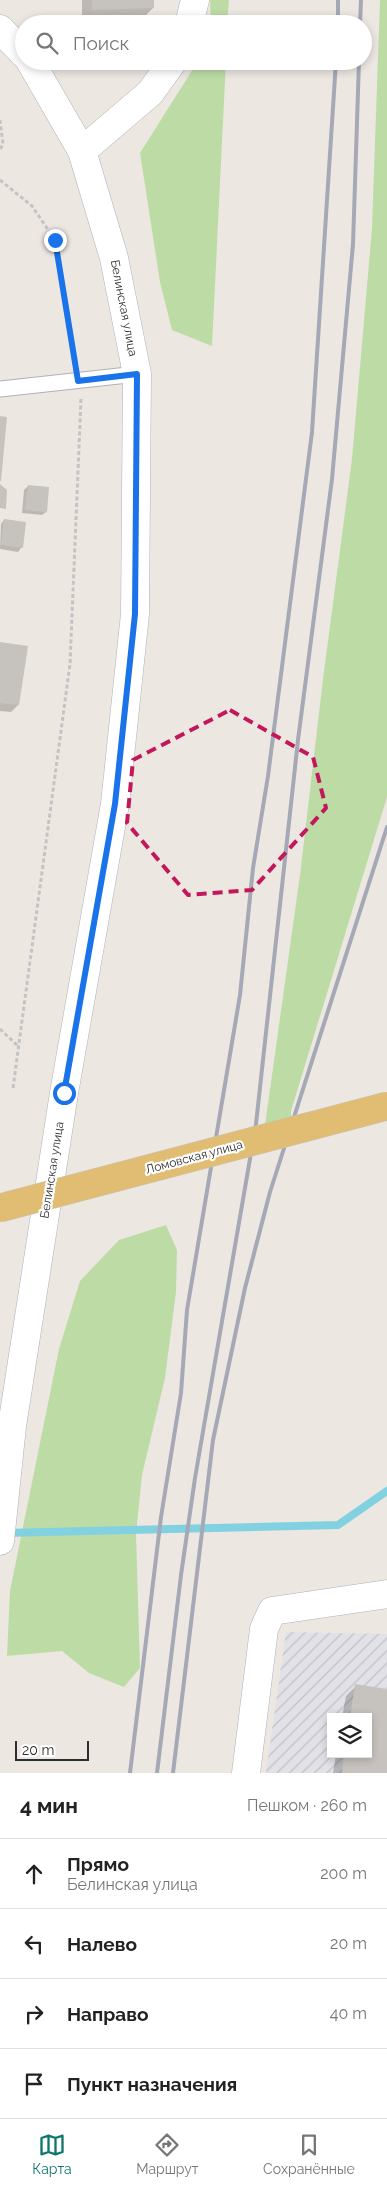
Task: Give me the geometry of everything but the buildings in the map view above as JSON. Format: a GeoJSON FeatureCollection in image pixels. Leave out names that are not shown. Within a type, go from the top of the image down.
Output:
{"type":"FeatureCollection","features":[{"type":"Feature","properties":{"kind":"main road"},"geometry":{"type":"LineString","coordinates":[[191,15],[195,0]]}},
{"type":"Feature","properties":{"kind":"main road"},"geometry":{"type":"LineString","coordinates":[[0,29],[15,45]]}},
{"type":"Feature","properties":{"kind":"main road","name":"Белинская улица"},"geometry":{"type":"LineString","coordinates":[[2,1529],[12,1426],[58,1132],[115,804],[135,614],[137,374],[114,258],[82,151],[35,70]]}},
{"type":"Feature","properties":{"kind":"main road"},"geometry":{"type":"LineString","coordinates":[[82,151],[150,93],[167,70]]}},
{"type":"Feature","properties":{"kind":"main road","name":"Ломовская улица"},"geometry":{"type":"LineString","coordinates":[[0,1208],[387,1106]]}},
{"type":"Feature","properties":{"kind":"main road"},"geometry":{"type":"LineString","coordinates":[[246,1773],[264,1630],[272,1611],[387,1594]]}},
{"type":"Feature","properties":{"kind":"lane"},"geometry":{"type":"LineString","coordinates":[[0,389],[137,374]]}},
{"type":"Feature","properties":{"kind":"path"},"geometry":{"type":"LineString","coordinates":[[0,120],[3,144],[0,150]]}},
{"type":"Feature","properties":{"kind":"path"},"geometry":{"type":"LineString","coordinates":[[0,180],[32,206],[55,240],[81,400],[70,664],[13,1088]]}},
{"type":"Feature","properties":{"kind":"path"},"geometry":{"type":"LineString","coordinates":[[0,1029],[19,1047]]}},
{"type":"Feature","properties":{"kind":"highlighted area"},"geometry":{"type":"Polygon","coordinates":[[[230,710],[313,757],[326,808],[252,890],[188,895],[127,823],[133,760],[230,710]]]}},
{"type":"Feature","properties":{"kind":"shaded area"},"geometry":{"type":"Polygon","coordinates":[[[286,1632],[387,1634],[387,1773],[266,1773],[286,1632]]]}},
{"type":"Feature","properties":{"kind":"green space"},"geometry":{"type":"Polygon","coordinates":[[[210,0],[229,0],[228,15],[211,15],[210,0]]]}},
{"type":"Feature","properties":{"kind":"green space"},"geometry":{"type":"Polygon","coordinates":[[[380,0],[387,0],[387,797],[291,1111],[291,1122],[265,1125],[300,875],[352,459],[372,228],[380,0]]]}},
{"type":"Feature","properties":{"kind":"green space"},"geometry":{"type":"Polygon","coordinates":[[[192,70],[226,70],[212,346],[172,330],[160,282],[140,153],[192,70]]]}},
{"type":"Feature","properties":{"kind":"green space"},"geometry":{"type":"Polygon","coordinates":[[[166,1225],[177,1250],[176,1292],[165,1378],[142,1475],[136,1534],[140,1668],[124,1687],[89,1673],[62,1651],[7,1656],[10,1591],[59,1349],[80,1281],[119,1240],[166,1225]]]}},
{"type":"Feature","properties":{"kind":"waterway"},"geometry":{"type":"LineString","coordinates":[[4,1533],[338,1525],[387,1491]]}},
{"type":"Feature","properties":{"kind":"railway"},"geometry":{"type":"LineString","coordinates":[[338,0],[338,15]]}},
{"type":"Feature","properties":{"kind":"railway"},"geometry":{"type":"LineString","coordinates":[[360,15],[361,0]]}},
{"type":"Feature","properties":{"kind":"railway"},"geometry":{"type":"LineString","coordinates":[[130,1773],[161,1517],[181,1393],[187,1310],[240,995],[253,868],[268,776],[312,432],[335,70]]}},
{"type":"Feature","properties":{"kind":"railway"},"geometry":{"type":"LineString","coordinates":[[157,1773],[195,1478],[256,1124],[298,740],[332,479],[353,244],[359,70]]}},
{"type":"Feature","properties":{"kind":"railway"},"geometry":{"type":"LineString","coordinates":[[173,1773],[213,1440],[245,1288],[270,1192],[387,827]]}},
{"type":"Feature","properties":{"kind":"route"},"geometry":{"type":"LineString","coordinates":[[55,240],[78,381],[137,374],[135,614],[115,804],[64,1093]]}}]}
